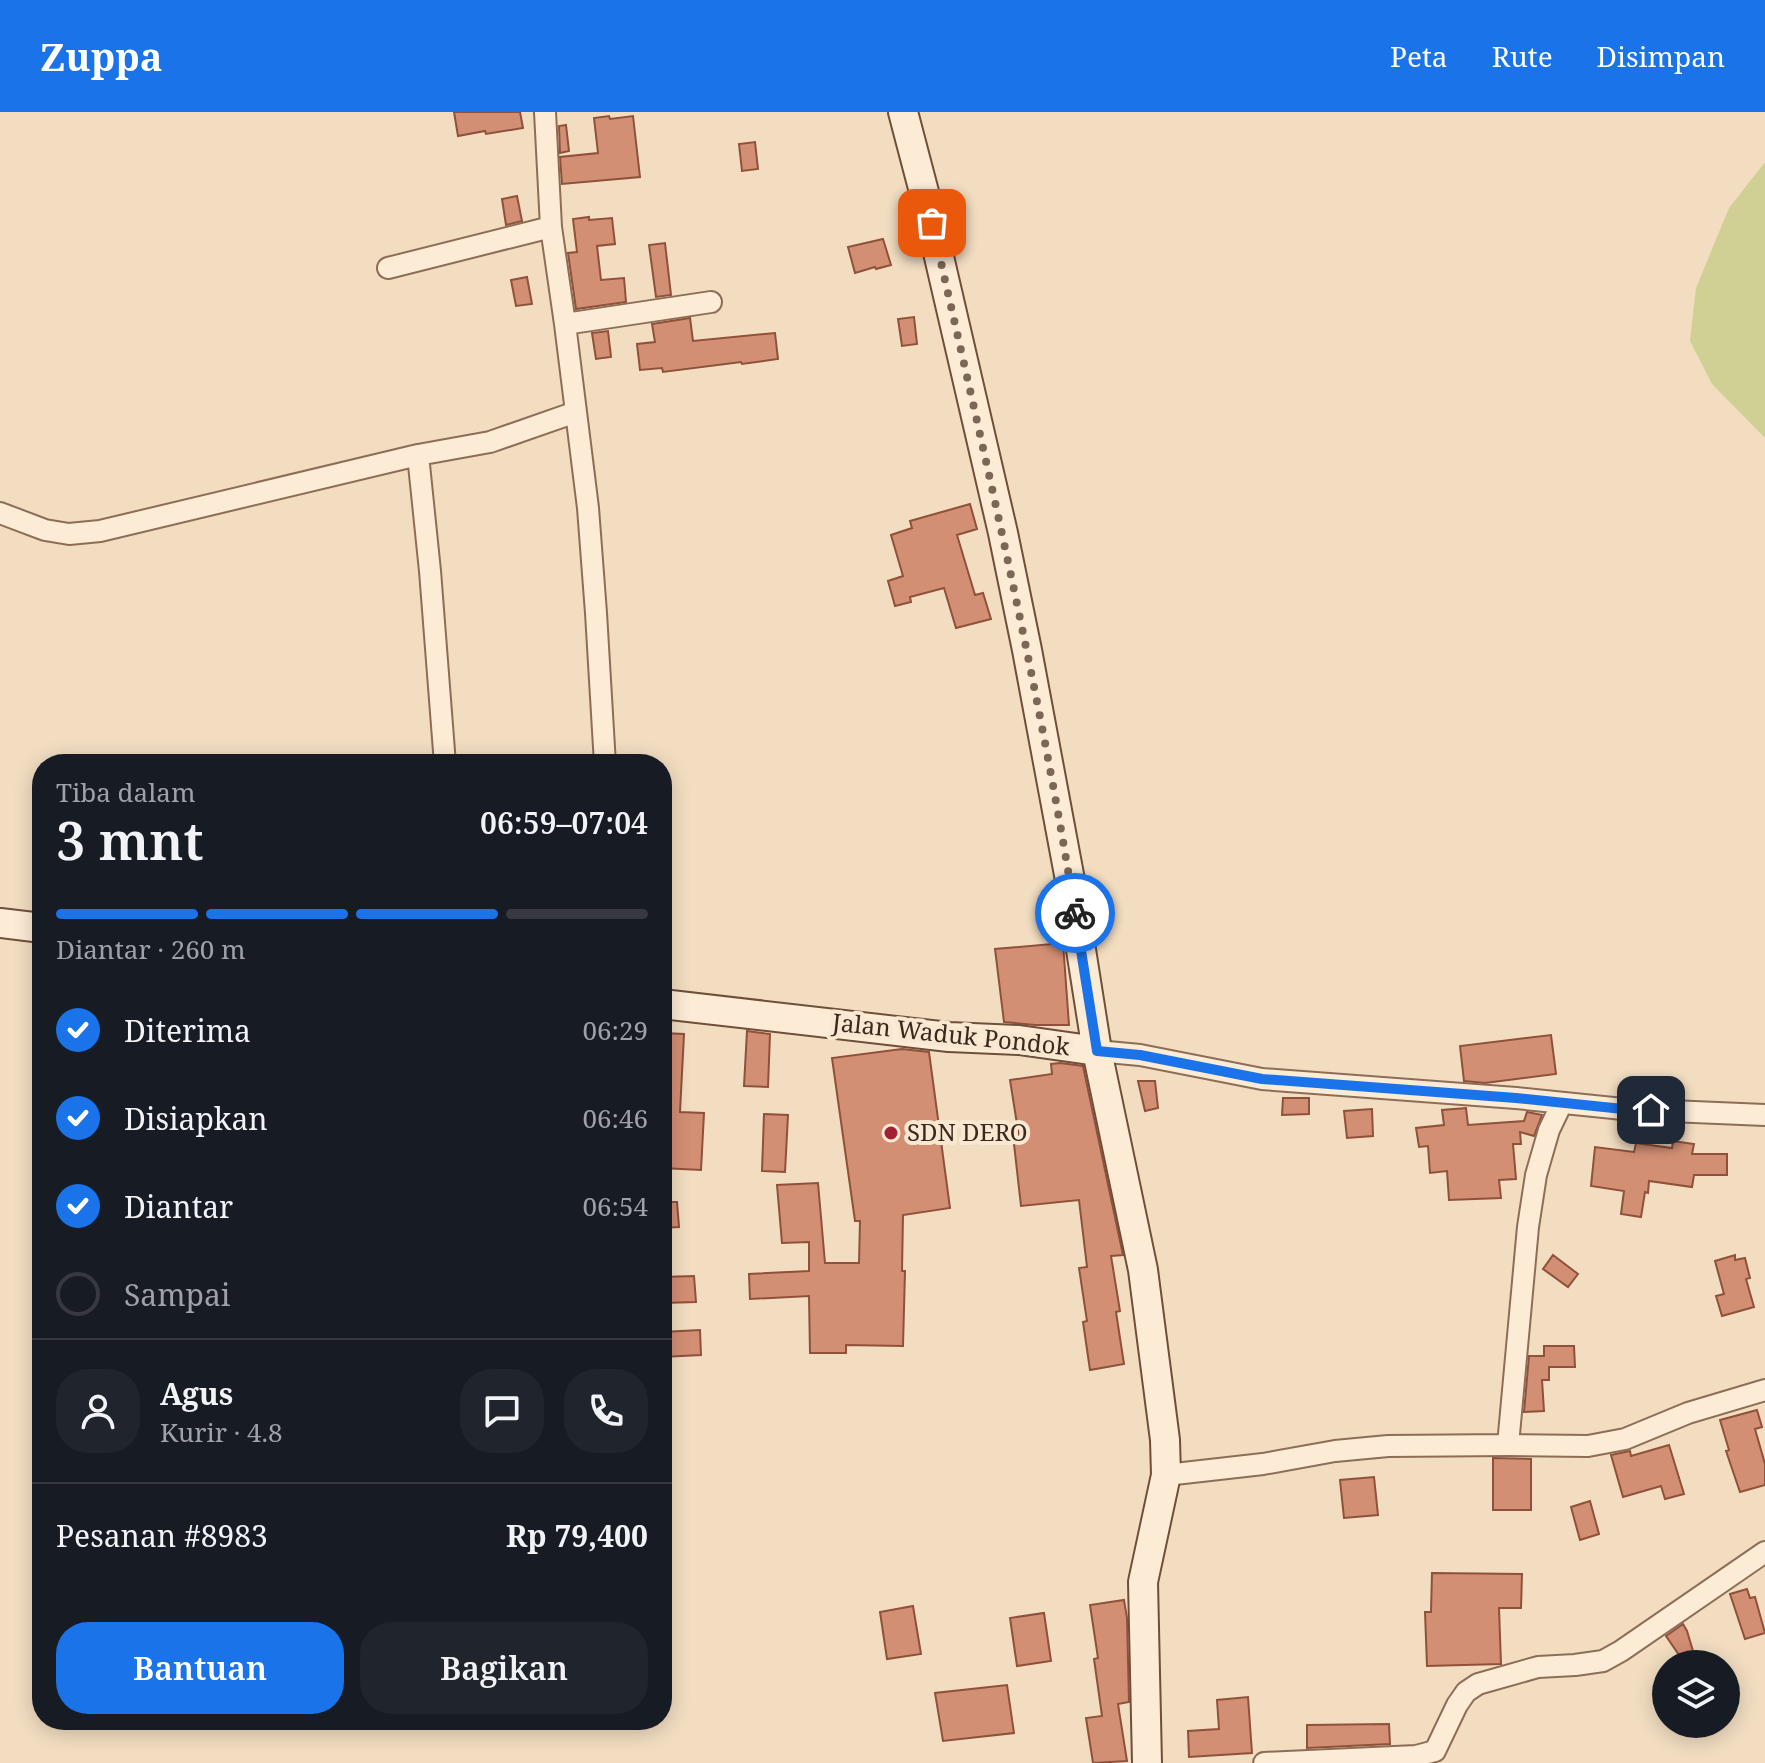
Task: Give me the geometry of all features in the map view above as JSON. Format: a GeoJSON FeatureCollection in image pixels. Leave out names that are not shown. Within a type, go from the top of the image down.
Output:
{"type":"FeatureCollection","features":[{"type":"Feature","properties":{"kind":"street"},"geometry":{"type":"LineString","coordinates":[[545,112],[551,227],[588,508],[604,754]]}},
{"type":"Feature","properties":{"kind":"street"},"geometry":{"type":"LineString","coordinates":[[903,112],[1003,533],[1067,865],[1097,1051],[1143,1270],[1165,1440],[1166,1475],[1143,1582],[1147,1763]]}},
{"type":"Feature","properties":{"kind":"street"},"geometry":{"type":"LineString","coordinates":[[388,268],[551,227]]}},
{"type":"Feature","properties":{"kind":"street"},"geometry":{"type":"LineString","coordinates":[[565,324],[711,302]]}},
{"type":"Feature","properties":{"kind":"street"},"geometry":{"type":"LineString","coordinates":[[0,513],[45,530],[69,534],[100,531],[418,455],[490,442],[576,412]]}},
{"type":"Feature","properties":{"kind":"street"},"geometry":{"type":"LineString","coordinates":[[418,455],[444,754]]}},
{"type":"Feature","properties":{"kind":"street"},"geometry":{"type":"LineString","coordinates":[[0,923],[32,927]]}},
{"type":"Feature","properties":{"kind":"street","name":"Jalan Waduk Pondok"},"geometry":{"type":"LineString","coordinates":[[672,1005],[1140,1055],[1262,1079],[1623,1109],[1765,1115]]}},
{"type":"Feature","properties":{"kind":"street"},"geometry":{"type":"LineString","coordinates":[[1508,1445],[1528,1227],[1536,1175],[1549,1130],[1562,1103]]}},
{"type":"Feature","properties":{"kind":"street"},"geometry":{"type":"LineString","coordinates":[[1166,1475],[1388,1446],[1588,1446],[1625,1439],[1688,1413],[1765,1390]]}},
{"type":"Feature","properties":{"kind":"street"},"geometry":{"type":"LineString","coordinates":[[1264,1763],[1431,1753],[1439,1746],[1457,1705],[1466,1692],[1478,1684],[1538,1667],[1603,1661],[1765,1552]]}},
{"type":"Feature","properties":{"kind":"shaded area"},"geometry":{"type":"Polygon","coordinates":[[[1765,162],[1765,438],[1712,384],[1690,341],[1696,288],[1729,208],[1765,162]]]}},
{"type":"Feature","properties":{"kind":"building"},"geometry":{"type":"Polygon","coordinates":[[[454,112],[520,112],[523,128],[458,136],[454,112]]]}},
{"type":"Feature","properties":{"kind":"building"},"geometry":{"type":"Polygon","coordinates":[[[609,116],[610,119],[633,116],[640,177],[562,184],[560,157],[598,153],[594,118],[609,116]]]}},
{"type":"Feature","properties":{"kind":"building"},"geometry":{"type":"Polygon","coordinates":[[[566,125],[569,151],[560,153],[559,126],[566,125]]]}},
{"type":"Feature","properties":{"kind":"building"},"geometry":{"type":"Polygon","coordinates":[[[755,142],[758,169],[742,171],[739,144],[755,142]]]}},
{"type":"Feature","properties":{"kind":"building"},"geometry":{"type":"Polygon","coordinates":[[[517,196],[522,221],[506,225],[502,199],[517,196]]]}},
{"type":"Feature","properties":{"kind":"building"},"geometry":{"type":"Polygon","coordinates":[[[589,217],[589,220],[612,218],[615,244],[597,246],[601,280],[624,278],[626,302],[576,309],[568,253],[577,252],[573,219],[589,217]]]}},
{"type":"Feature","properties":{"kind":"building"},"geometry":{"type":"Polygon","coordinates":[[[883,239],[891,265],[855,273],[848,247],[883,239]]]}},
{"type":"Feature","properties":{"kind":"building"},"geometry":{"type":"Polygon","coordinates":[[[665,243],[671,295],[656,297],[649,245],[665,243]]]}},
{"type":"Feature","properties":{"kind":"building"},"geometry":{"type":"Polygon","coordinates":[[[527,277],[532,304],[516,306],[511,280],[527,277]]]}},
{"type":"Feature","properties":{"kind":"building"},"geometry":{"type":"Polygon","coordinates":[[[914,317],[917,344],[902,346],[898,319],[914,317]]]}},
{"type":"Feature","properties":{"kind":"building"},"geometry":{"type":"Polygon","coordinates":[[[690,318],[693,341],[775,333],[778,359],[663,372],[662,368],[640,370],[637,344],[655,342],[652,324],[690,318]]]}},
{"type":"Feature","properties":{"kind":"building"},"geometry":{"type":"Polygon","coordinates":[[[608,331],[611,357],[596,359],[592,333],[608,331]]]}},
{"type":"Feature","properties":{"kind":"building"},"geometry":{"type":"Polygon","coordinates":[[[970,504],[977,529],[957,535],[975,595],[983,593],[991,619],[956,628],[944,588],[910,597],[911,602],[895,606],[888,581],[903,576],[891,535],[912,528],[910,521],[970,504]]]}},
{"type":"Feature","properties":{"kind":"building"},"geometry":{"type":"Polygon","coordinates":[[[1063,943],[1069,1025],[1004,1022],[995,949],[1063,943]]]}},
{"type":"Feature","properties":{"kind":"building"},"geometry":{"type":"Polygon","coordinates":[[[747,1031],[770,1034],[768,1087],[744,1086],[747,1031]]]}},
{"type":"Feature","properties":{"kind":"building"},"geometry":{"type":"Polygon","coordinates":[[[672,1033],[684,1034],[680,1112],[704,1113],[701,1170],[672,1169],[672,1033]]]}},
{"type":"Feature","properties":{"kind":"building"},"geometry":{"type":"Polygon","coordinates":[[[1551,1035],[1556,1074],[1485,1083],[1464,1081],[1460,1046],[1551,1035]]]}},
{"type":"Feature","properties":{"kind":"building"},"geometry":{"type":"Polygon","coordinates":[[[902,1049],[929,1052],[950,1208],[903,1215],[903,1346],[846,1345],[846,1353],[810,1353],[809,1296],[750,1299],[749,1274],[809,1271],[809,1242],[782,1243],[777,1185],[818,1183],[825,1263],[859,1263],[860,1221],[855,1221],[832,1058],[902,1049]]]}},
{"type":"Feature","properties":{"kind":"building"},"geometry":{"type":"Polygon","coordinates":[[[1051,1064],[1083,1066],[1123,1255],[1111,1256],[1124,1364],[1090,1370],[1079,1268],[1087,1267],[1079,1200],[1021,1206],[1014,1144],[1020,1143],[1010,1080],[1052,1074],[1051,1064]]]}},
{"type":"Feature","properties":{"kind":"building"},"geometry":{"type":"Polygon","coordinates":[[[1138,1081],[1155,1081],[1158,1108],[1145,1111],[1138,1081]]]}},
{"type":"Feature","properties":{"kind":"building"},"geometry":{"type":"Polygon","coordinates":[[[1283,1098],[1309,1098],[1309,1114],[1282,1115],[1283,1098]]]}},
{"type":"Feature","properties":{"kind":"building"},"geometry":{"type":"Polygon","coordinates":[[[1466,1108],[1468,1125],[1524,1121],[1527,1112],[1542,1115],[1534,1136],[1520,1132],[1521,1144],[1513,1144],[1516,1179],[1499,1180],[1501,1198],[1449,1200],[1447,1171],[1430,1173],[1428,1146],[1419,1147],[1416,1128],[1444,1125],[1442,1110],[1466,1108]]]}},
{"type":"Feature","properties":{"kind":"building"},"geometry":{"type":"Polygon","coordinates":[[[1372,1109],[1373,1136],[1347,1138],[1344,1111],[1372,1109]]]}},
{"type":"Feature","properties":{"kind":"building"},"geometry":{"type":"Polygon","coordinates":[[[764,1114],[788,1115],[785,1172],[762,1171],[764,1114]]]}},
{"type":"Feature","properties":{"kind":"building"},"geometry":{"type":"Polygon","coordinates":[[[1673,1141],[1694,1144],[1692,1154],[1727,1154],[1727,1175],[1694,1175],[1692,1187],[1649,1181],[1641,1217],[1621,1214],[1624,1191],[1591,1186],[1595,1147],[1634,1152],[1636,1143],[1672,1148],[1673,1141]]]}},
{"type":"Feature","properties":{"kind":"building"},"geometry":{"type":"Polygon","coordinates":[[[672,1202],[677,1202],[679,1227],[672,1227],[672,1202]]]}},
{"type":"Feature","properties":{"kind":"building"},"geometry":{"type":"Polygon","coordinates":[[[1553,1255],[1578,1274],[1568,1287],[1543,1269],[1553,1255]]]}},
{"type":"Feature","properties":{"kind":"building"},"geometry":{"type":"Polygon","coordinates":[[[1735,1255],[1735,1260],[1745,1258],[1750,1278],[1746,1279],[1754,1307],[1722,1316],[1716,1296],[1724,1294],[1715,1261],[1735,1255]]]}},
{"type":"Feature","properties":{"kind":"building"},"geometry":{"type":"Polygon","coordinates":[[[694,1276],[696,1302],[672,1303],[672,1277],[694,1276]]]}},
{"type":"Feature","properties":{"kind":"building"},"geometry":{"type":"Polygon","coordinates":[[[700,1330],[701,1355],[672,1356],[672,1331],[700,1330]]]}},
{"type":"Feature","properties":{"kind":"building"},"geometry":{"type":"Polygon","coordinates":[[[1544,1346],[1574,1346],[1575,1367],[1549,1367],[1549,1380],[1542,1380],[1544,1411],[1524,1412],[1529,1356],[1544,1356],[1544,1346]]]}},
{"type":"Feature","properties":{"kind":"building"},"geometry":{"type":"Polygon","coordinates":[[[1757,1410],[1762,1427],[1755,1429],[1765,1464],[1765,1485],[1740,1492],[1726,1451],[1729,1450],[1720,1420],[1757,1410]]]}},
{"type":"Feature","properties":{"kind":"building"},"geometry":{"type":"Polygon","coordinates":[[[1669,1445],[1684,1494],[1665,1499],[1661,1486],[1623,1497],[1611,1455],[1630,1451],[1631,1456],[1669,1445]]]}},
{"type":"Feature","properties":{"kind":"building"},"geometry":{"type":"Polygon","coordinates":[[[1493,1458],[1531,1459],[1531,1510],[1493,1510],[1493,1458]]]}},
{"type":"Feature","properties":{"kind":"building"},"geometry":{"type":"Polygon","coordinates":[[[1374,1477],[1378,1515],[1344,1518],[1340,1480],[1374,1477]]]}},
{"type":"Feature","properties":{"kind":"building"},"geometry":{"type":"Polygon","coordinates":[[[1590,1501],[1599,1534],[1580,1540],[1571,1507],[1590,1501]]]}},
{"type":"Feature","properties":{"kind":"building"},"geometry":{"type":"Polygon","coordinates":[[[1432,1573],[1522,1574],[1521,1608],[1499,1608],[1501,1664],[1427,1666],[1425,1612],[1431,1612],[1432,1573]]]}},
{"type":"Feature","properties":{"kind":"building"},"geometry":{"type":"Polygon","coordinates":[[[1747,1589],[1750,1598],[1755,1597],[1765,1633],[1745,1639],[1730,1594],[1747,1589]]]}},
{"type":"Feature","properties":{"kind":"building"},"geometry":{"type":"Polygon","coordinates":[[[1124,1600],[1129,1702],[1118,1704],[1127,1761],[1093,1763],[1086,1718],[1102,1716],[1090,1605],[1124,1600]]]}},
{"type":"Feature","properties":{"kind":"building"},"geometry":{"type":"Polygon","coordinates":[[[913,1606],[921,1654],[887,1659],[880,1612],[913,1606]]]}},
{"type":"Feature","properties":{"kind":"building"},"geometry":{"type":"Polygon","coordinates":[[[1044,1613],[1051,1661],[1017,1666],[1010,1618],[1044,1613]]]}},
{"type":"Feature","properties":{"kind":"building"},"geometry":{"type":"Polygon","coordinates":[[[1683,1624],[1693,1650],[1676,1650],[1666,1636],[1683,1624]]]}},
{"type":"Feature","properties":{"kind":"building"},"geometry":{"type":"Polygon","coordinates":[[[1007,1685],[1014,1733],[943,1741],[935,1693],[1007,1685]]]}},
{"type":"Feature","properties":{"kind":"building"},"geometry":{"type":"Polygon","coordinates":[[[1248,1697],[1252,1753],[1189,1757],[1188,1731],[1219,1729],[1217,1700],[1248,1697]]]}},
{"type":"Feature","properties":{"kind":"building"},"geometry":{"type":"Polygon","coordinates":[[[1389,1724],[1390,1744],[1307,1748],[1307,1725],[1389,1724]]]}},
{"type":"Feature","properties":{"kind":"way so far"},"geometry":{"type":"LineString","coordinates":[[932,223],[1003,533],[1075,913]]}},
{"type":"Feature","properties":{"kind":"place","name":"SDN DERO"},"geometry":{"type":"Point","coordinates":[891,1133]}},
{"type":"Feature","properties":{"kind":"route"},"geometry":{"type":"LineString","coordinates":[[1075,913],[1097,1051],[1140,1055],[1262,1079],[1651,1110]]}}]}
